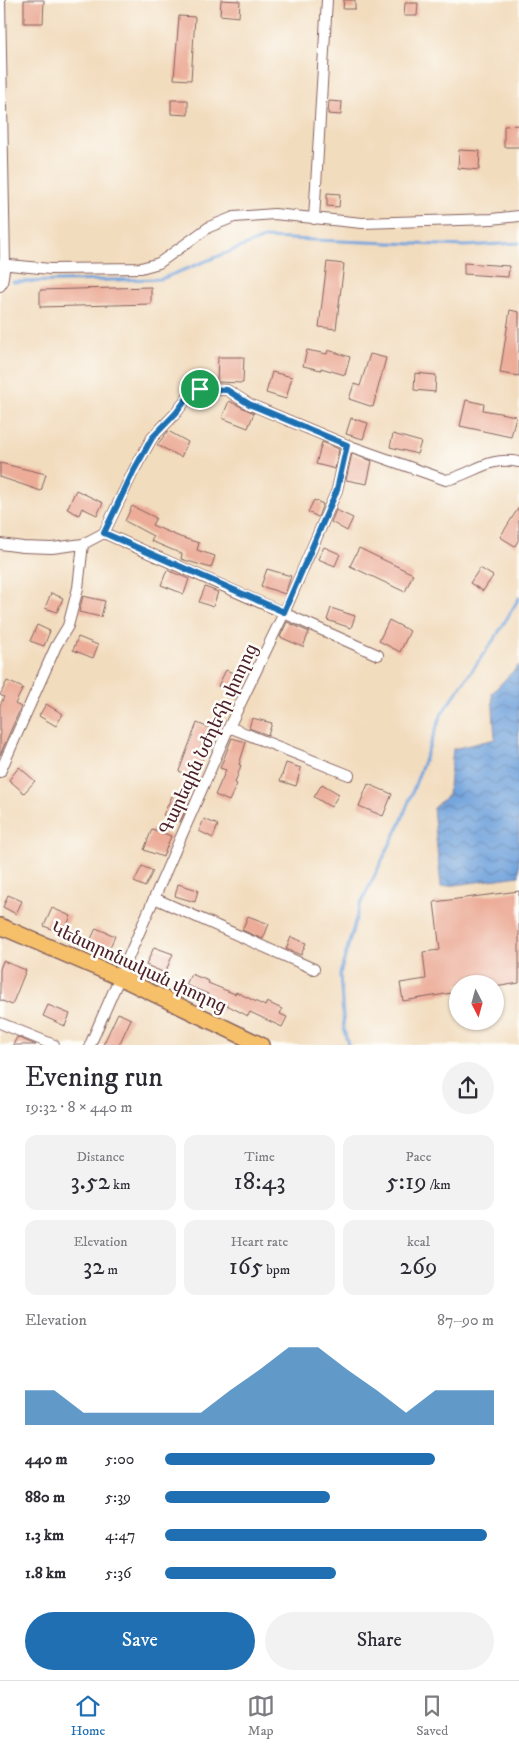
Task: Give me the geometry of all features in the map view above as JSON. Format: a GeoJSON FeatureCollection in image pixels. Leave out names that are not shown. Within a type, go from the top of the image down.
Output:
{"type":"FeatureCollection","features":[{"type":"Feature","properties":{"kind":"main road","name":"Կենտրոնական փողոց"},"geometry":{"type":"LineString","coordinates":[[0,926],[121,978],[261,1045]]}},
{"type":"Feature","properties":{"kind":"street"},"geometry":{"type":"LineString","coordinates":[[0,0],[2,264],[2,283],[0,286]]}},
{"type":"Feature","properties":{"kind":"street"},"geometry":{"type":"LineString","coordinates":[[314,219],[327,0]]}},
{"type":"Feature","properties":{"kind":"street"},"geometry":{"type":"LineString","coordinates":[[2,264],[50,269],[141,268],[159,263],[209,227],[234,217],[274,214],[362,224],[492,219],[519,216]]}},
{"type":"Feature","properties":{"kind":"street"},"geometry":{"type":"LineString","coordinates":[[0,544],[52,548],[83,544],[104,533],[134,470],[152,438],[176,413],[188,397],[200,389],[227,390],[249,404],[347,445],[446,480],[460,477],[472,469],[489,462],[506,459],[519,462]]}},
{"type":"Feature","properties":{"kind":"street","name":"Գարեգին Նժդեհի փողոց"},"geometry":{"type":"LineString","coordinates":[[90,1045],[121,978],[229,727],[284,612],[337,490],[347,445]]}},
{"type":"Feature","properties":{"kind":"street"},"geometry":{"type":"LineString","coordinates":[[104,533],[378,655]]}},
{"type":"Feature","properties":{"kind":"street"},"geometry":{"type":"LineString","coordinates":[[0,772],[56,646],[68,626],[78,588],[83,544]]}},
{"type":"Feature","properties":{"kind":"street"},"geometry":{"type":"LineString","coordinates":[[229,727],[349,776]]}},
{"type":"Feature","properties":{"kind":"street"},"geometry":{"type":"LineString","coordinates":[[154,898],[314,969]]}},
{"type":"Feature","properties":{"kind":"street"},"geometry":{"type":"LineString","coordinates":[[0,1023],[54,1045]]}},
{"type":"Feature","properties":{"kind":"water"},"geometry":{"type":"Polygon","coordinates":[[[519,665],[519,876],[441,887],[433,808],[448,795],[453,749],[495,739],[492,693],[519,665]]]}},
{"type":"Feature","properties":{"kind":"building"},"geometry":{"type":"Polygon","coordinates":[[[24,0],[44,0],[43,23],[24,23],[24,0]]]}},
{"type":"Feature","properties":{"kind":"building"},"geometry":{"type":"Polygon","coordinates":[[[221,0],[240,1],[239,17],[220,15],[221,0]]]}},
{"type":"Feature","properties":{"kind":"building"},"geometry":{"type":"Polygon","coordinates":[[[344,0],[355,0],[355,9],[343,9],[344,0]]]}},
{"type":"Feature","properties":{"kind":"building"},"geometry":{"type":"Polygon","coordinates":[[[405,3],[418,3],[417,16],[404,16],[405,3]]]}},
{"type":"Feature","properties":{"kind":"building"},"geometry":{"type":"Polygon","coordinates":[[[179,16],[195,17],[191,80],[174,79],[179,16]]]}},
{"type":"Feature","properties":{"kind":"building"},"geometry":{"type":"Polygon","coordinates":[[[171,100],[188,100],[188,115],[171,114],[171,100]]]}},
{"type":"Feature","properties":{"kind":"building"},"geometry":{"type":"Polygon","coordinates":[[[329,101],[342,102],[341,115],[328,114],[329,101]]]}},
{"type":"Feature","properties":{"kind":"building"},"geometry":{"type":"Polygon","coordinates":[[[519,125],[519,147],[504,147],[504,126],[519,125]]]}},
{"type":"Feature","properties":{"kind":"building"},"geometry":{"type":"Polygon","coordinates":[[[459,150],[480,151],[479,170],[458,168],[459,150]]]}},
{"type":"Feature","properties":{"kind":"building"},"geometry":{"type":"Polygon","coordinates":[[[327,193],[340,194],[339,207],[327,206],[327,193]]]}},
{"type":"Feature","properties":{"kind":"building"},"geometry":{"type":"Polygon","coordinates":[[[327,262],[344,264],[336,329],[319,327],[327,262]]]}},
{"type":"Feature","properties":{"kind":"building"},"geometry":{"type":"Polygon","coordinates":[[[464,263],[509,266],[508,277],[464,274],[464,263]]]}},
{"type":"Feature","properties":{"kind":"building"},"geometry":{"type":"Polygon","coordinates":[[[151,287],[151,304],[40,307],[40,290],[151,287]]]}},
{"type":"Feature","properties":{"kind":"building"},"geometry":{"type":"Polygon","coordinates":[[[510,310],[519,312],[519,376],[500,373],[510,310]]]}},
{"type":"Feature","properties":{"kind":"building"},"geometry":{"type":"Polygon","coordinates":[[[307,350],[327,354],[328,350],[350,357],[345,375],[321,368],[321,370],[303,366],[307,350]]]}},
{"type":"Feature","properties":{"kind":"building"},"geometry":{"type":"Polygon","coordinates":[[[370,354],[386,358],[373,407],[349,399],[354,384],[360,386],[370,354]]]}},
{"type":"Feature","properties":{"kind":"building"},"geometry":{"type":"Polygon","coordinates":[[[218,357],[244,357],[243,383],[217,382],[218,357]]]}},
{"type":"Feature","properties":{"kind":"building"},"geometry":{"type":"Polygon","coordinates":[[[272,372],[292,377],[286,399],[266,393],[272,372]]]}},
{"type":"Feature","properties":{"kind":"building"},"geometry":{"type":"Polygon","coordinates":[[[415,373],[436,375],[435,392],[414,390],[415,373]]]}},
{"type":"Feature","properties":{"kind":"building"},"geometry":{"type":"Polygon","coordinates":[[[466,400],[484,404],[483,410],[516,416],[511,437],[460,426],[466,400]]]}},
{"type":"Feature","properties":{"kind":"building"},"geometry":{"type":"Polygon","coordinates":[[[229,401],[254,413],[248,428],[222,418],[229,401]]]}},
{"type":"Feature","properties":{"kind":"building"},"geometry":{"type":"Polygon","coordinates":[[[351,418],[368,423],[363,439],[346,434],[351,418]]]}},
{"type":"Feature","properties":{"kind":"building"},"geometry":{"type":"Polygon","coordinates":[[[168,431],[188,442],[181,457],[157,445],[168,431]]]}},
{"type":"Feature","properties":{"kind":"building"},"geometry":{"type":"Polygon","coordinates":[[[393,434],[421,442],[417,454],[390,447],[393,434]]]}},
{"type":"Feature","properties":{"kind":"building"},"geometry":{"type":"Polygon","coordinates":[[[322,442],[339,449],[335,469],[316,464],[322,442]]]}},
{"type":"Feature","properties":{"kind":"building"},"geometry":{"type":"Polygon","coordinates":[[[352,454],[372,461],[367,484],[346,480],[352,454]]]}},
{"type":"Feature","properties":{"kind":"building"},"geometry":{"type":"Polygon","coordinates":[[[0,463],[46,474],[41,491],[0,477],[0,463]]]}},
{"type":"Feature","properties":{"kind":"building"},"geometry":{"type":"Polygon","coordinates":[[[76,490],[103,503],[97,515],[82,508],[79,515],[67,509],[76,490]]]}},
{"type":"Feature","properties":{"kind":"building"},"geometry":{"type":"Polygon","coordinates":[[[314,500],[323,504],[318,517],[308,512],[314,500]]]}},
{"type":"Feature","properties":{"kind":"building"},"geometry":{"type":"Polygon","coordinates":[[[132,506],[156,518],[152,525],[199,543],[197,550],[215,556],[211,568],[181,559],[182,554],[151,541],[153,536],[125,521],[132,506]]]}},
{"type":"Feature","properties":{"kind":"building"},"geometry":{"type":"Polygon","coordinates":[[[519,507],[519,539],[515,546],[500,537],[519,507]]]}},
{"type":"Feature","properties":{"kind":"building"},"geometry":{"type":"Polygon","coordinates":[[[336,510],[353,518],[347,531],[331,522],[336,510]]]}},
{"type":"Feature","properties":{"kind":"building"},"geometry":{"type":"Polygon","coordinates":[[[324,547],[340,554],[335,566],[318,559],[324,547]]]}},
{"type":"Feature","properties":{"kind":"building"},"geometry":{"type":"Polygon","coordinates":[[[359,548],[413,574],[405,592],[350,566],[359,548]]]}},
{"type":"Feature","properties":{"kind":"building"},"geometry":{"type":"Polygon","coordinates":[[[480,568],[493,576],[483,591],[470,583],[480,568]]]}},
{"type":"Feature","properties":{"kind":"building"},"geometry":{"type":"Polygon","coordinates":[[[267,569],[291,576],[285,594],[261,586],[267,569]]]}},
{"type":"Feature","properties":{"kind":"building"},"geometry":{"type":"Polygon","coordinates":[[[167,570],[189,579],[184,594],[161,585],[167,570]]]}},
{"type":"Feature","properties":{"kind":"building"},"geometry":{"type":"Polygon","coordinates":[[[205,587],[218,592],[213,607],[199,602],[205,587]]]}},
{"type":"Feature","properties":{"kind":"building"},"geometry":{"type":"Polygon","coordinates":[[[51,593],[63,598],[57,612],[45,608],[51,593]]]}},
{"type":"Feature","properties":{"kind":"building"},"geometry":{"type":"Polygon","coordinates":[[[83,596],[105,601],[101,617],[79,612],[83,596]]]}},
{"type":"Feature","properties":{"kind":"building"},"geometry":{"type":"Polygon","coordinates":[[[331,608],[355,616],[351,628],[327,620],[331,608]]]}},
{"type":"Feature","properties":{"kind":"building"},"geometry":{"type":"Polygon","coordinates":[[[389,620],[410,631],[400,652],[379,641],[389,620]]]}},
{"type":"Feature","properties":{"kind":"building"},"geometry":{"type":"Polygon","coordinates":[[[287,622],[309,632],[303,647],[280,637],[287,622]]]}},
{"type":"Feature","properties":{"kind":"building"},"geometry":{"type":"Polygon","coordinates":[[[37,625],[50,631],[44,646],[30,641],[37,625]]]}},
{"type":"Feature","properties":{"kind":"building"},"geometry":{"type":"Polygon","coordinates":[[[78,637],[98,645],[93,658],[73,650],[78,637]]]}},
{"type":"Feature","properties":{"kind":"building"},"geometry":{"type":"Polygon","coordinates":[[[226,670],[238,675],[231,691],[218,686],[226,670]]]}},
{"type":"Feature","properties":{"kind":"building"},"geometry":{"type":"Polygon","coordinates":[[[7,681],[23,688],[15,704],[21,707],[0,755],[0,705],[4,697],[0,695],[7,681]]]}},
{"type":"Feature","properties":{"kind":"building"},"geometry":{"type":"Polygon","coordinates":[[[46,704],[63,714],[56,726],[39,716],[46,704]]]}},
{"type":"Feature","properties":{"kind":"building"},"geometry":{"type":"Polygon","coordinates":[[[252,718],[272,723],[268,735],[249,728],[252,718]]]}},
{"type":"Feature","properties":{"kind":"building"},"geometry":{"type":"Polygon","coordinates":[[[197,723],[214,730],[195,778],[179,771],[197,723]]]}},
{"type":"Feature","properties":{"kind":"building"},"geometry":{"type":"Polygon","coordinates":[[[232,738],[246,742],[235,783],[237,784],[229,801],[215,795],[226,770],[220,768],[232,738]]]}},
{"type":"Feature","properties":{"kind":"building"},"geometry":{"type":"Polygon","coordinates":[[[286,763],[301,768],[296,786],[280,781],[286,763]]]}},
{"type":"Feature","properties":{"kind":"building"},"geometry":{"type":"Polygon","coordinates":[[[19,767],[35,781],[24,793],[9,780],[19,767]]]}},
{"type":"Feature","properties":{"kind":"building"},"geometry":{"type":"Polygon","coordinates":[[[322,784],[339,794],[331,807],[314,797],[322,784]]]}},
{"type":"Feature","properties":{"kind":"building"},"geometry":{"type":"Polygon","coordinates":[[[368,784],[392,794],[383,816],[359,806],[368,784]]]}},
{"type":"Feature","properties":{"kind":"building"},"geometry":{"type":"Polygon","coordinates":[[[173,794],[189,802],[180,822],[163,815],[173,794]]]}},
{"type":"Feature","properties":{"kind":"building"},"geometry":{"type":"Polygon","coordinates":[[[204,819],[218,825],[213,838],[199,831],[204,819]]]}},
{"type":"Feature","properties":{"kind":"building"},"geometry":{"type":"Polygon","coordinates":[[[152,829],[171,836],[163,857],[144,850],[152,829]]]}},
{"type":"Feature","properties":{"kind":"building"},"geometry":{"type":"Polygon","coordinates":[[[142,866],[153,871],[145,887],[134,882],[142,866]]]}},
{"type":"Feature","properties":{"kind":"building"},"geometry":{"type":"Polygon","coordinates":[[[178,884],[198,890],[195,902],[175,896],[178,884]]]}},
{"type":"Feature","properties":{"kind":"building"},"geometry":{"type":"Polygon","coordinates":[[[519,891],[519,983],[504,986],[504,975],[449,975],[449,993],[403,1001],[400,983],[426,979],[423,952],[440,950],[434,902],[519,891]]]}},
{"type":"Feature","properties":{"kind":"building"},"geometry":{"type":"Polygon","coordinates":[[[8,895],[22,901],[16,914],[3,907],[8,895]]]}},
{"type":"Feature","properties":{"kind":"building"},"geometry":{"type":"Polygon","coordinates":[[[52,908],[71,916],[63,934],[44,926],[52,908]]]}},
{"type":"Feature","properties":{"kind":"building"},"geometry":{"type":"Polygon","coordinates":[[[248,916],[269,924],[263,939],[242,930],[248,916]]]}},
{"type":"Feature","properties":{"kind":"building"},"geometry":{"type":"Polygon","coordinates":[[[96,928],[115,936],[107,954],[88,946],[96,928]]]}},
{"type":"Feature","properties":{"kind":"building"},"geometry":{"type":"Polygon","coordinates":[[[291,937],[306,943],[301,955],[286,949],[291,937]]]}},
{"type":"Feature","properties":{"kind":"building"},"geometry":{"type":"Polygon","coordinates":[[[154,947],[173,954],[165,973],[146,965],[154,947]]]}},
{"type":"Feature","properties":{"kind":"building"},"geometry":{"type":"Polygon","coordinates":[[[3,961],[26,970],[12,1005],[0,1000],[0,969],[3,961]]]}},
{"type":"Feature","properties":{"kind":"building"},"geometry":{"type":"Polygon","coordinates":[[[191,974],[209,981],[208,983],[235,994],[236,992],[265,1006],[267,1002],[282,1009],[280,1014],[287,1017],[282,1027],[250,1012],[248,1016],[225,1004],[223,1011],[204,1003],[208,994],[186,985],[191,974]]]}},
{"type":"Feature","properties":{"kind":"building"},"geometry":{"type":"Polygon","coordinates":[[[48,1005],[70,1014],[65,1026],[43,1016],[48,1005]]]}},
{"type":"Feature","properties":{"kind":"building"},"geometry":{"type":"Polygon","coordinates":[[[118,1013],[131,1019],[119,1045],[103,1045],[118,1013]]]}},
{"type":"Feature","properties":{"kind":"building"},"geometry":{"type":"Polygon","coordinates":[[[17,1037],[36,1045],[13,1045],[17,1037]]]}},
{"type":"Feature","properties":{"kind":"waterway"},"geometry":{"type":"LineString","coordinates":[[13,282],[161,279],[264,238],[465,246],[519,243]]}},
{"type":"Feature","properties":{"kind":"waterway"},"geometry":{"type":"LineString","coordinates":[[348,1045],[344,1030],[340,974],[360,905],[401,822],[442,713],[497,635],[519,598]]}},
{"type":"Feature","properties":{"kind":"route"},"geometry":{"type":"LineString","coordinates":[[200,389],[227,390],[249,404],[347,445],[337,490],[284,612],[104,533],[134,470],[152,438],[176,413],[188,397],[200,389]]}}]}
